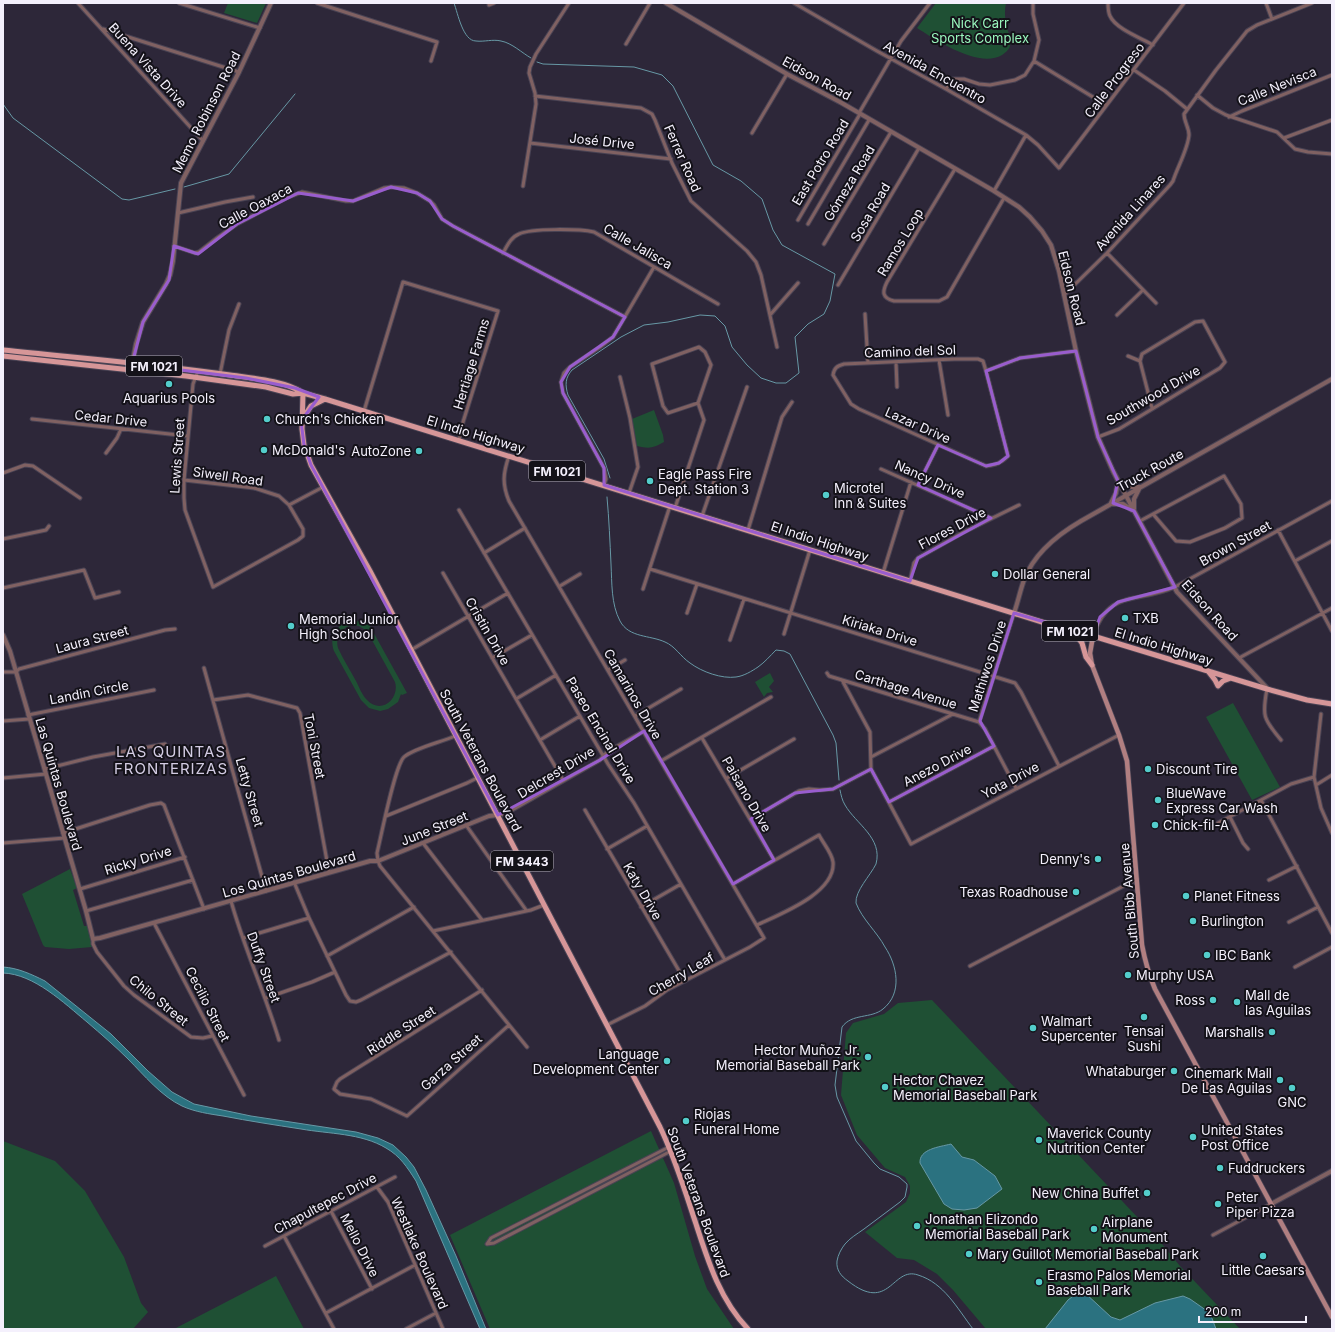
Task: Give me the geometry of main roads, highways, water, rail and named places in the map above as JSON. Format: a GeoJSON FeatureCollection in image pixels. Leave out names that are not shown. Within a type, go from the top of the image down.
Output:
{"type":"FeatureCollection","features":[{"type":"Feature","properties":{"kind":"main road","name":"El Indio Highway"},"geometry":{"type":"LineString","coordinates":[[3,350],[266,387],[293,394],[303,393]]}},
{"type":"Feature","properties":{"kind":"main road","name":"El Indio Highway"},"geometry":{"type":"LineString","coordinates":[[3,356],[198,371],[269,382],[295,388],[303,393],[459,440],[1074,632],[1093,636],[1267,689],[1307,700],[1332,704]]}},
{"type":"Feature","properties":{"kind":"main road","name":"South Veterans Boulevard"},"geometry":{"type":"LineString","coordinates":[[303,393],[301,421],[304,445],[307,454],[323,487],[370,571],[477,778],[498,815],[670,1149],[707,1258],[719,1287],[734,1311],[748,1329]]}},
{"type":"Feature","properties":{"kind":"main road"},"geometry":{"type":"LineString","coordinates":[[301,421],[310,406],[325,399]]}},
{"type":"Feature","properties":{"kind":"main road"},"geometry":{"type":"LineString","coordinates":[[1074,632],[1082,643],[1086,656],[1092,664]]}},
{"type":"Feature","properties":{"kind":"main road","name":"South Bibb Avenue"},"geometry":{"type":"LineString","coordinates":[[1093,636],[1090,653],[1092,664],[1119,734],[1125,752],[1129,772],[1142,945],[1149,975],[1332,1317]]}},
{"type":"Feature","properties":{"kind":"main road"},"geometry":{"type":"LineString","coordinates":[[1207,670],[1216,680],[1218,686],[1224,681],[1232,678]]}},
{"type":"Feature","properties":{"kind":"water"},"geometry":{"type":"Polygon","coordinates":[[[3,967],[24,972],[45,981],[111,1034],[148,1071],[172,1092],[194,1104],[251,1116],[356,1132],[378,1138],[393,1145],[414,1167],[426,1190],[456,1256],[486,1329],[480,1329],[416,1181],[403,1162],[391,1151],[366,1139],[208,1114],[182,1106],[174,1102],[160,1091],[113,1045],[58,998],[26,978],[3,973],[3,967]]]}},
{"type":"Feature","properties":{"kind":"water"},"geometry":{"type":"Polygon","coordinates":[[[951,1144],[962,1157],[974,1160],[995,1176],[1002,1189],[977,1208],[964,1210],[952,1209],[944,1204],[920,1163],[921,1158],[926,1152],[931,1149],[951,1144]]]}},
{"type":"Feature","properties":{"kind":"water"},"geometry":{"type":"Polygon","coordinates":[[[1077,1293],[1085,1293],[1111,1317],[1120,1320],[1155,1303],[1183,1296],[1210,1313],[1216,1329],[1045,1329],[1068,1300],[1077,1293]]]}},
{"type":"Feature","properties":{"kind":"waterway"},"geometry":{"type":"LineString","coordinates":[[454,3],[464,32],[471,40],[498,40],[505,42],[531,58]]}},
{"type":"Feature","properties":{"kind":"waterway"},"geometry":{"type":"LineString","coordinates":[[537,62],[543,64],[634,67],[662,75],[673,86],[713,165],[741,181],[762,199],[773,230],[782,245],[835,274],[830,301],[824,314],[808,324],[795,337],[799,373],[786,383],[776,383],[761,378],[747,365],[732,347],[725,326],[715,316],[700,315],[668,322],[644,325],[621,337],[572,370],[566,382],[568,395],[604,459],[610,478]]}},
{"type":"Feature","properties":{"kind":"waterway"},"geometry":{"type":"LineString","coordinates":[[184,187],[229,174],[295,94]]}},
{"type":"Feature","properties":{"kind":"waterway"},"geometry":{"type":"LineString","coordinates":[[3,104],[13,118],[122,199],[129,200],[175,189]]}},
{"type":"Feature","properties":{"kind":"waterway"},"geometry":{"type":"LineString","coordinates":[[607,497],[612,593],[617,614],[624,626],[634,633],[665,642],[672,646],[687,661],[695,666],[706,672],[725,677],[742,676],[756,669],[776,650],[784,651],[790,654],[833,735],[836,743],[839,780]]}},
{"type":"Feature","properties":{"kind":"waterway"},"geometry":{"type":"LineString","coordinates":[[840,790],[845,805],[867,832],[876,846],[876,864],[860,889],[856,898],[856,903],[862,915],[882,941],[893,962],[896,987],[889,1002],[883,1009],[873,1014],[851,1020],[842,1027],[835,1085],[837,1097],[856,1141],[880,1169],[899,1177],[907,1184],[907,1187],[905,1197],[900,1202],[845,1244],[838,1257],[837,1267],[841,1275],[848,1281],[862,1290],[873,1293],[882,1291],[909,1274],[918,1275],[927,1279],[943,1290],[973,1329]]}},
{"type":"Feature","properties":{"kind":"place","name":"Aquarius Pools"},"geometry":{"type":"Point","coordinates":[169,384]}},
{"type":"Feature","properties":{"kind":"place","name":"Church's Chicken"},"geometry":{"type":"Point","coordinates":[267,419]}},
{"type":"Feature","properties":{"kind":"place","name":"McDonald's"},"geometry":{"type":"Point","coordinates":[264,450]}},
{"type":"Feature","properties":{"kind":"place","name":"AutoZone"},"geometry":{"type":"Point","coordinates":[419,451]}},
{"type":"Feature","properties":{"kind":"place","name":"Eagle Pass Fire Dept. Station 3"},"geometry":{"type":"Point","coordinates":[650,481]}},
{"type":"Feature","properties":{"kind":"place","name":"Microtel Inn & Suites"},"geometry":{"type":"Point","coordinates":[826,495]}},
{"type":"Feature","properties":{"kind":"place","name":"Dollar General"},"geometry":{"type":"Point","coordinates":[995,574]}},
{"type":"Feature","properties":{"kind":"place","name":"TXB"},"geometry":{"type":"Point","coordinates":[1125,618]}},
{"type":"Feature","properties":{"kind":"place","name":"Memorial Junior High School"},"geometry":{"type":"Point","coordinates":[291,626]}},
{"type":"Feature","properties":{"kind":"place","name":"Discount Tire"},"geometry":{"type":"Point","coordinates":[1148,769]}},
{"type":"Feature","properties":{"kind":"place","name":"BlueWave Express Car Wash"},"geometry":{"type":"Point","coordinates":[1158,800]}},
{"type":"Feature","properties":{"kind":"place","name":"Chick-fil-A"},"geometry":{"type":"Point","coordinates":[1155,825]}},
{"type":"Feature","properties":{"kind":"place","name":"Denny's"},"geometry":{"type":"Point","coordinates":[1098,859]}},
{"type":"Feature","properties":{"kind":"place","name":"Texas Roadhouse"},"geometry":{"type":"Point","coordinates":[1076,892]}},
{"type":"Feature","properties":{"kind":"place","name":"Planet Fitness"},"geometry":{"type":"Point","coordinates":[1186,896]}},
{"type":"Feature","properties":{"kind":"place","name":"Burlington"},"geometry":{"type":"Point","coordinates":[1193,921]}},
{"type":"Feature","properties":{"kind":"place","name":"IBC Bank"},"geometry":{"type":"Point","coordinates":[1207,955]}},
{"type":"Feature","properties":{"kind":"place","name":"Murphy USA"},"geometry":{"type":"Point","coordinates":[1128,975]}},
{"type":"Feature","properties":{"kind":"place","name":"Ross"},"geometry":{"type":"Point","coordinates":[1213,1000]}},
{"type":"Feature","properties":{"kind":"place","name":"Mall de las Aguilas"},"geometry":{"type":"Point","coordinates":[1237,1002]}},
{"type":"Feature","properties":{"kind":"place","name":"Tensai Sushi"},"geometry":{"type":"Point","coordinates":[1144,1017]}},
{"type":"Feature","properties":{"kind":"place","name":"Walmart Supercenter"},"geometry":{"type":"Point","coordinates":[1033,1028]}},
{"type":"Feature","properties":{"kind":"place","name":"Marshalls"},"geometry":{"type":"Point","coordinates":[1272,1032]}},
{"type":"Feature","properties":{"kind":"place","name":"Hector Muñoz Jr. Memorial Baseball Park"},"geometry":{"type":"Point","coordinates":[868,1057]}},
{"type":"Feature","properties":{"kind":"place","name":"Language Development Center"},"geometry":{"type":"Point","coordinates":[667,1061]}},
{"type":"Feature","properties":{"kind":"place","name":"Whataburger"},"geometry":{"type":"Point","coordinates":[1174,1071]}},
{"type":"Feature","properties":{"kind":"place","name":"Cinemark Mall De Las Aguilas"},"geometry":{"type":"Point","coordinates":[1280,1080]}},
{"type":"Feature","properties":{"kind":"place","name":"Hector Chavez Memorial Baseball Park"},"geometry":{"type":"Point","coordinates":[885,1087]}},
{"type":"Feature","properties":{"kind":"place","name":"GNC"},"geometry":{"type":"Point","coordinates":[1292,1088]}},
{"type":"Feature","properties":{"kind":"place","name":"Riojas Funeral Home"},"geometry":{"type":"Point","coordinates":[686,1121]}},
{"type":"Feature","properties":{"kind":"place","name":"United States Post Office"},"geometry":{"type":"Point","coordinates":[1193,1137]}},
{"type":"Feature","properties":{"kind":"place","name":"Maverick County Nutrition Center"},"geometry":{"type":"Point","coordinates":[1039,1140]}},
{"type":"Feature","properties":{"kind":"place","name":"Fuddruckers"},"geometry":{"type":"Point","coordinates":[1220,1168]}},
{"type":"Feature","properties":{"kind":"place","name":"New China Buffet"},"geometry":{"type":"Point","coordinates":[1147,1193]}},
{"type":"Feature","properties":{"kind":"place","name":"Peter Piper Pizza"},"geometry":{"type":"Point","coordinates":[1218,1204]}},
{"type":"Feature","properties":{"kind":"place","name":"Jonathan Elizondo Memorial Baseball Park"},"geometry":{"type":"Point","coordinates":[917,1226]}},
{"type":"Feature","properties":{"kind":"place","name":"Airplane Monument"},"geometry":{"type":"Point","coordinates":[1094,1229]}},
{"type":"Feature","properties":{"kind":"place","name":"Mary Guillot Memorial Baseball Park"},"geometry":{"type":"Point","coordinates":[969,1254]}},
{"type":"Feature","properties":{"kind":"place","name":"Little Caesars"},"geometry":{"type":"Point","coordinates":[1263,1256]}},
{"type":"Feature","properties":{"kind":"place","name":"Erasmo Palos Memorial Baseball Park"},"geometry":{"type":"Point","coordinates":[1039,1282]}},
{"type":"Feature","properties":{"kind":"district","name":"LAS QUINTAS FRONTERIZAS"},"geometry":{"type":"Point","coordinates":[171,760]}},
{"type":"Feature","properties":{"kind":"park label","name":"Nick Carr Sports Complex"},"geometry":{"type":"Point","coordinates":[980,30]}}]}
